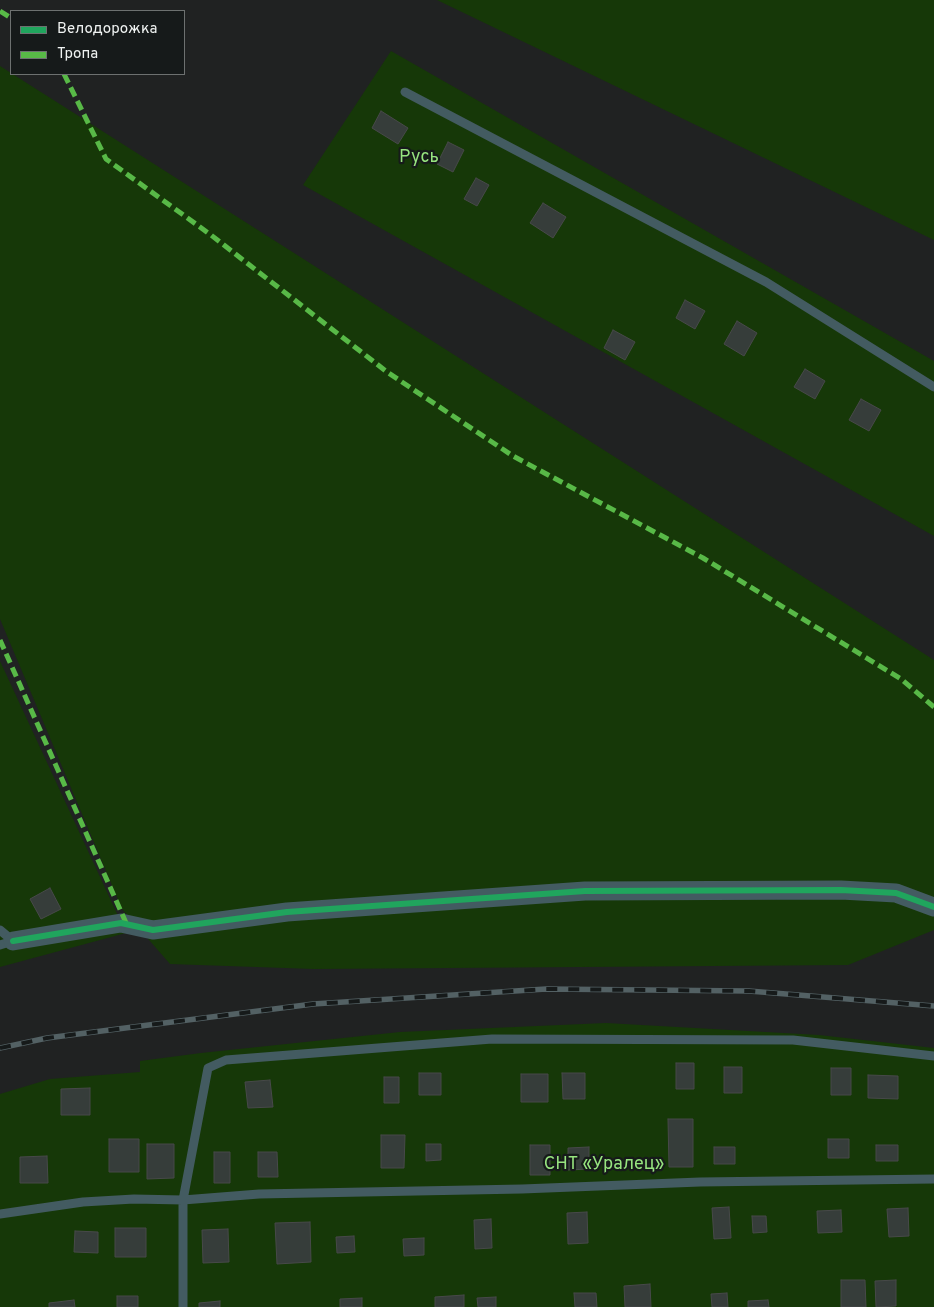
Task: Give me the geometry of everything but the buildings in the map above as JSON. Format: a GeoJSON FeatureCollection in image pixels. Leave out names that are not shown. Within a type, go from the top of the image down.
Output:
{"type":"FeatureCollection","features":[{"type":"Feature","properties":{"kind":"street"},"geometry":{"type":"LineString","coordinates":[[4,939],[121,923],[153,930],[287,912],[585,891],[850,891],[896,893],[934,907]]}},
{"type":"Feature","properties":{"kind":"lane"},"geometry":{"type":"LineString","coordinates":[[405,92],[766,282],[934,387]]}},
{"type":"Feature","properties":{"kind":"lane"},"geometry":{"type":"LineString","coordinates":[[183,1307],[183,1200],[208,1068],[226,1060],[492,1039],[793,1040],[934,1056]]}},
{"type":"Feature","properties":{"kind":"lane"},"geometry":{"type":"LineString","coordinates":[[0,1214],[83,1202],[134,1199],[183,1200],[259,1194],[522,1189],[700,1182],[934,1179]]}},
{"type":"Feature","properties":{"kind":"green space"},"geometry":{"type":"Polygon","coordinates":[[[437,0],[934,0],[934,240],[437,0]]]}},
{"type":"Feature","properties":{"kind":"green space","name":"Русь"},"geometry":{"type":"Polygon","coordinates":[[[391,51],[934,361],[934,536],[303,185],[391,51]]]}},
{"type":"Feature","properties":{"kind":"green space"},"geometry":{"type":"Polygon","coordinates":[[[0,66],[10,72],[10,75],[14,75],[934,660],[934,930],[848,965],[314,969],[170,964],[122,909],[0,619],[0,66]]]}},
{"type":"Feature","properties":{"kind":"green space"},"geometry":{"type":"Polygon","coordinates":[[[0,661],[126,933],[0,967],[0,661]]]}},
{"type":"Feature","properties":{"kind":"green space","name":"СНТ «Уралец»"},"geometry":{"type":"Polygon","coordinates":[[[606,1023],[819,1035],[934,1048],[934,1307],[0,1307],[0,1094],[50,1079],[140,1072],[140,1061],[201,1053],[400,1032],[606,1023]]]}},
{"type":"Feature","properties":{"kind":"railway"},"geometry":{"type":"LineString","coordinates":[[0,1048],[47,1038],[313,1004],[546,989],[749,991],[934,1006]]}},
{"type":"Feature","properties":{"kind":"marked path"},"geometry":{"type":"LineString","coordinates":[[0,11],[10,17]]}},
{"type":"Feature","properties":{"kind":"marked path"},"geometry":{"type":"LineString","coordinates":[[64,75],[106,159],[211,235],[387,372],[513,456],[703,558],[901,679],[934,707]]}},
{"type":"Feature","properties":{"kind":"marked path"},"geometry":{"type":"LineString","coordinates":[[0,640],[127,925]]}},
{"type":"Feature","properties":{"kind":"cycle path"},"geometry":{"type":"LineString","coordinates":[[13,941],[121,923],[153,930],[287,912],[585,891],[841,890],[896,893],[934,907]]}}]}
